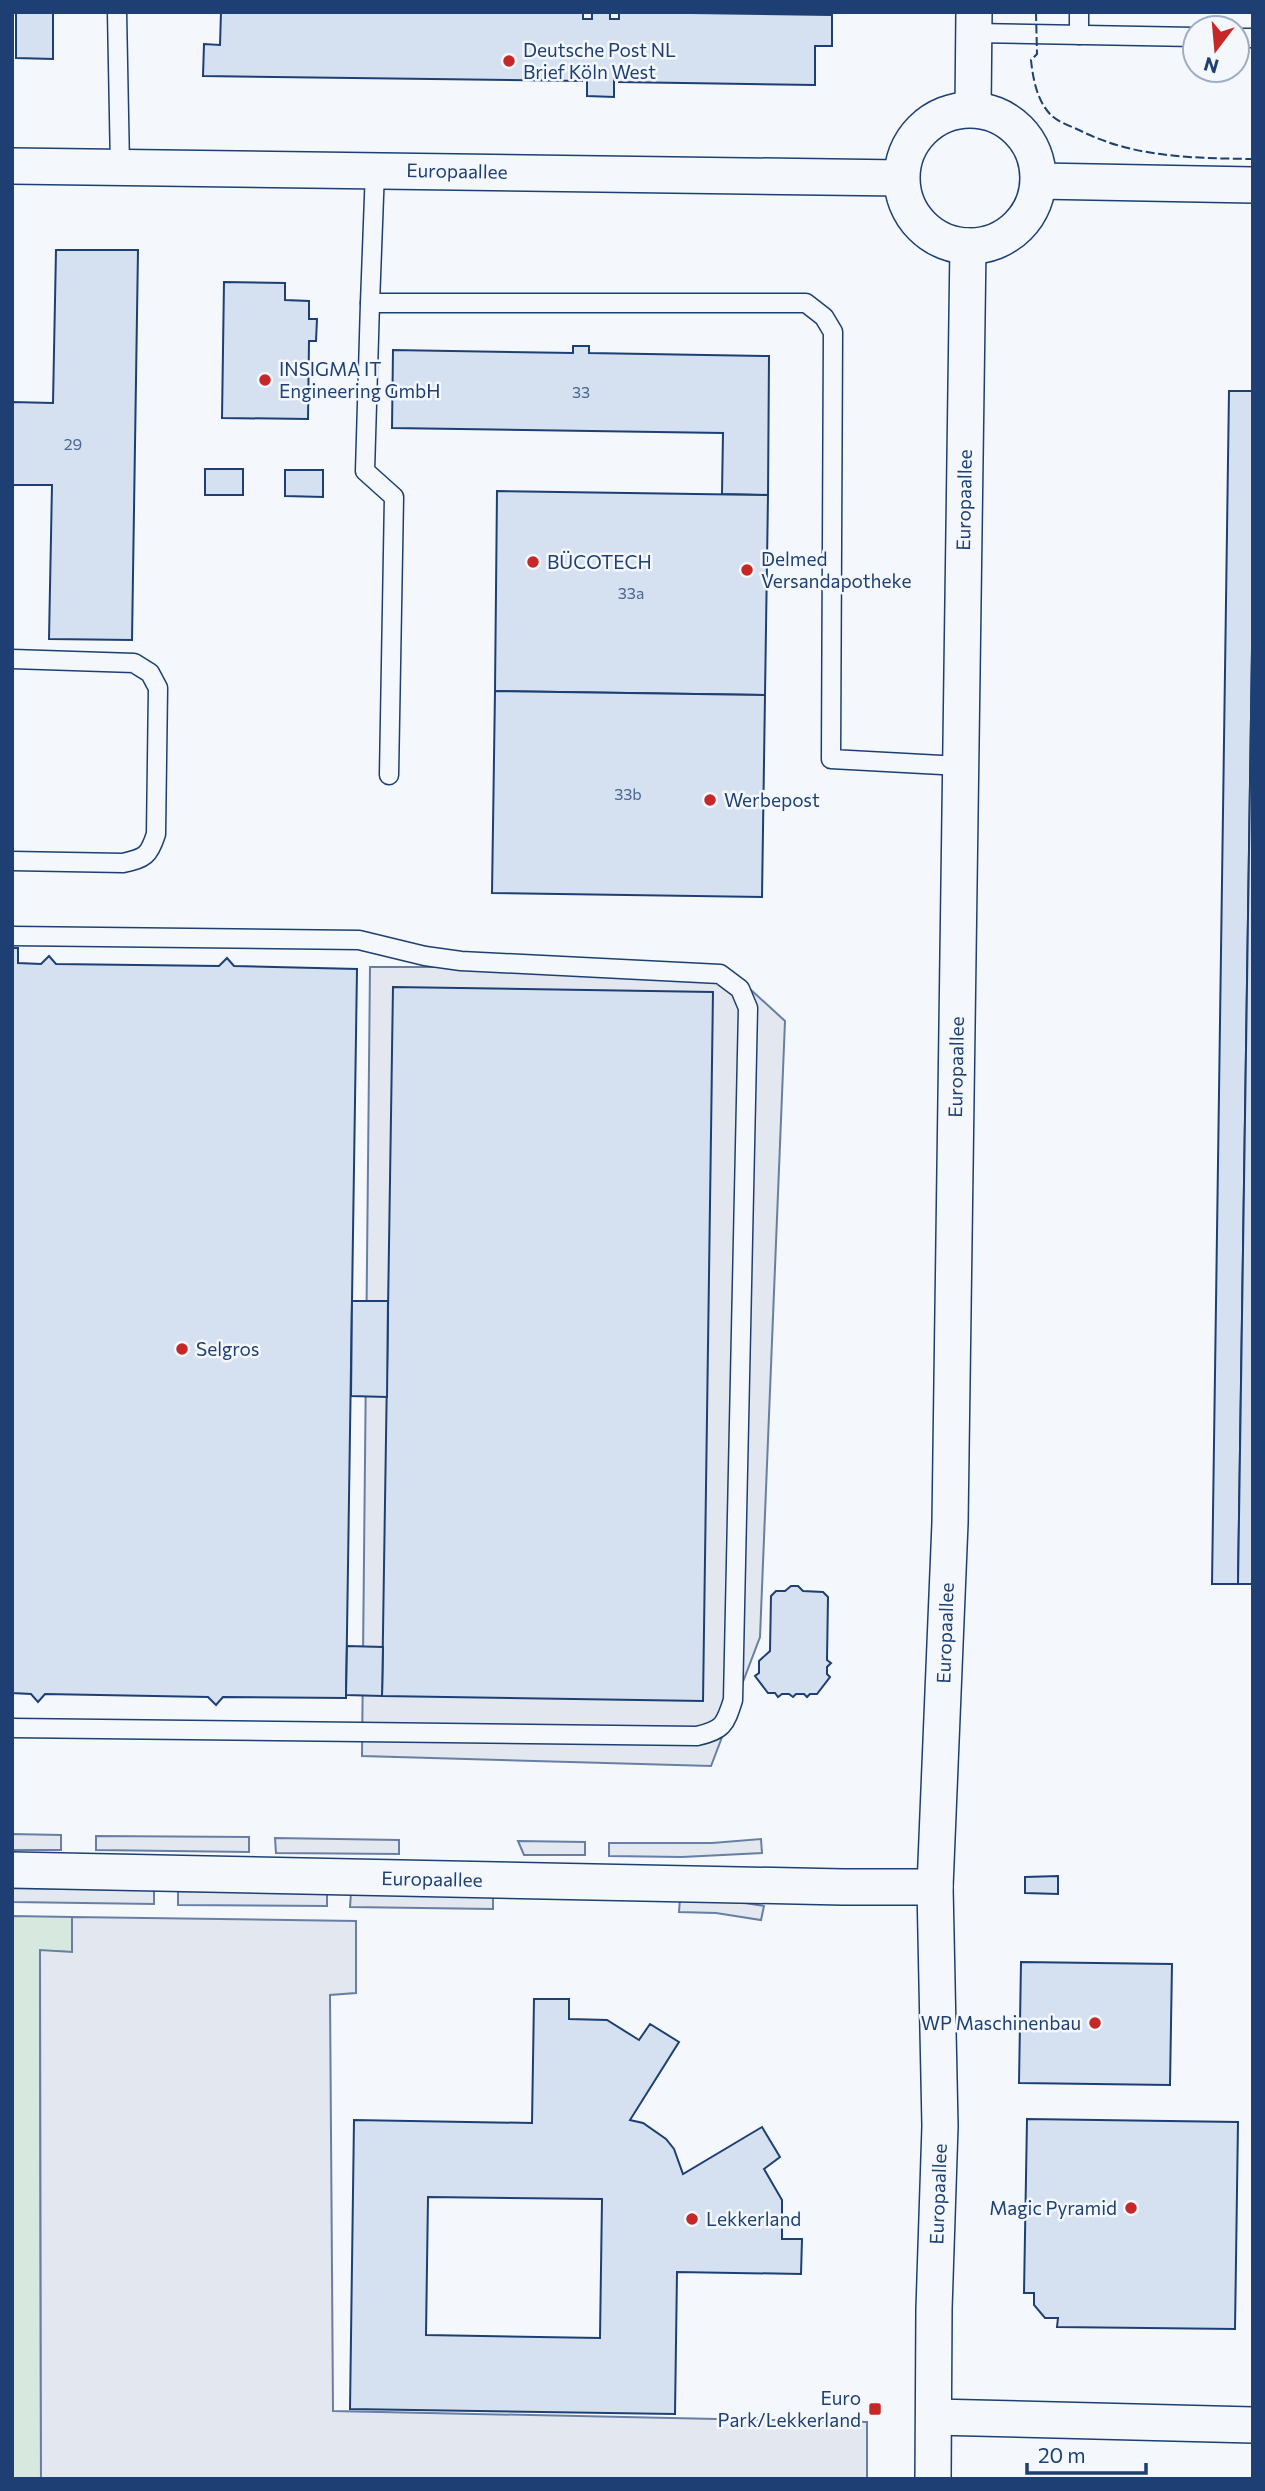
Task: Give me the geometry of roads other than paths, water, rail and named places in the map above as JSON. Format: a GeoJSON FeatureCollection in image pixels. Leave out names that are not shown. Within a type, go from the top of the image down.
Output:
{"type":"FeatureCollection","features":[{"type":"Feature","properties":{"kind":"street"},"geometry":{"type":"LineString","coordinates":[[973,109],[974,23]]}},
{"type":"Feature","properties":{"kind":"street"},"geometry":{"type":"LineString","coordinates":[[973,109],[997,115],[1017,128],[1036,158],[1038,181],[1030,211],[1015,230],[991,243],[968,246],[942,240],[922,227],[905,201],[901,178],[907,149],[921,130],[949,113],[973,109]]}},
{"type":"Feature","properties":{"kind":"street","name":"Europaallee"},"geometry":{"type":"LineString","coordinates":[[12,166],[901,178]]}},
{"type":"Feature","properties":{"kind":"street"},"geometry":{"type":"LineString","coordinates":[[1038,181],[1253,185]]}},
{"type":"Feature","properties":{"kind":"street","name":"Europaallee"},"geometry":{"type":"LineString","coordinates":[[933,2479],[934,2309],[940,2126],[935,1886],[950,1523],[968,246]]}},
{"type":"Feature","properties":{"kind":"street","name":"Europaallee"},"geometry":{"type":"LineString","coordinates":[[12,1870],[842,1888],[935,1886]]}},
{"type":"Feature","properties":{"kind":"street"},"geometry":{"type":"LineString","coordinates":[[934,2417],[1253,2425]]}},
{"type":"Feature","properties":{"kind":"lane"},"geometry":{"type":"LineString","coordinates":[[117,12],[120,167]]}},
{"type":"Feature","properties":{"kind":"lane"},"geometry":{"type":"LineString","coordinates":[[1079,12],[1079,35]]}},
{"type":"Feature","properties":{"kind":"lane"},"geometry":{"type":"LineString","coordinates":[[974,23],[1079,35],[1181,37]]}},
{"type":"Feature","properties":{"kind":"lane"},"geometry":{"type":"LineString","coordinates":[[375,170],[365,471],[394,497],[388,775]]}},
{"type":"Feature","properties":{"kind":"lane"},"geometry":{"type":"LineString","coordinates":[[370,303],[806,303],[824,317],[833,332],[831,759],[960,766]]}},
{"type":"Feature","properties":{"kind":"lane"},"geometry":{"type":"LineString","coordinates":[[12,659],[134,663],[150,673],[158,688],[156,834],[151,850],[141,859],[123,863],[12,861]]}},
{"type":"Feature","properties":{"kind":"lane"},"geometry":{"type":"LineString","coordinates":[[12,936],[359,940],[425,956],[461,961],[720,974],[740,989],[748,1008],[733,1700],[727,1718],[715,1731],[697,1736],[12,1728]]}},
{"type":"Feature","properties":{"kind":"place","name":"Deutsche Post NL Brief Köln West"},"geometry":{"type":"Point","coordinates":[509,61]}},
{"type":"Feature","properties":{"kind":"place","name":"INSIGMA IT Engineering GmbH"},"geometry":{"type":"Point","coordinates":[265,380]}},
{"type":"Feature","properties":{"kind":"place","name":"BÜCOTECH"},"geometry":{"type":"Point","coordinates":[533,562]}},
{"type":"Feature","properties":{"kind":"place","name":"Delmed Versandapotheke"},"geometry":{"type":"Point","coordinates":[747,570]}},
{"type":"Feature","properties":{"kind":"place","name":"Werbepost"},"geometry":{"type":"Point","coordinates":[710,800]}},
{"type":"Feature","properties":{"kind":"place","name":"Selgros"},"geometry":{"type":"Point","coordinates":[182,1349]}},
{"type":"Feature","properties":{"kind":"place","name":"WP Maschinenbau"},"geometry":{"type":"Point","coordinates":[1095,2023]}},
{"type":"Feature","properties":{"kind":"place","name":"Magic Pyramid"},"geometry":{"type":"Point","coordinates":[1131,2208]}},
{"type":"Feature","properties":{"kind":"place","name":"Lekkerland"},"geometry":{"type":"Point","coordinates":[692,2219]}},
{"type":"Feature","properties":{"kind":"place","name":"Euro Park/Lekkerland"},"geometry":{"type":"Point","coordinates":[875,2409]}}]}
